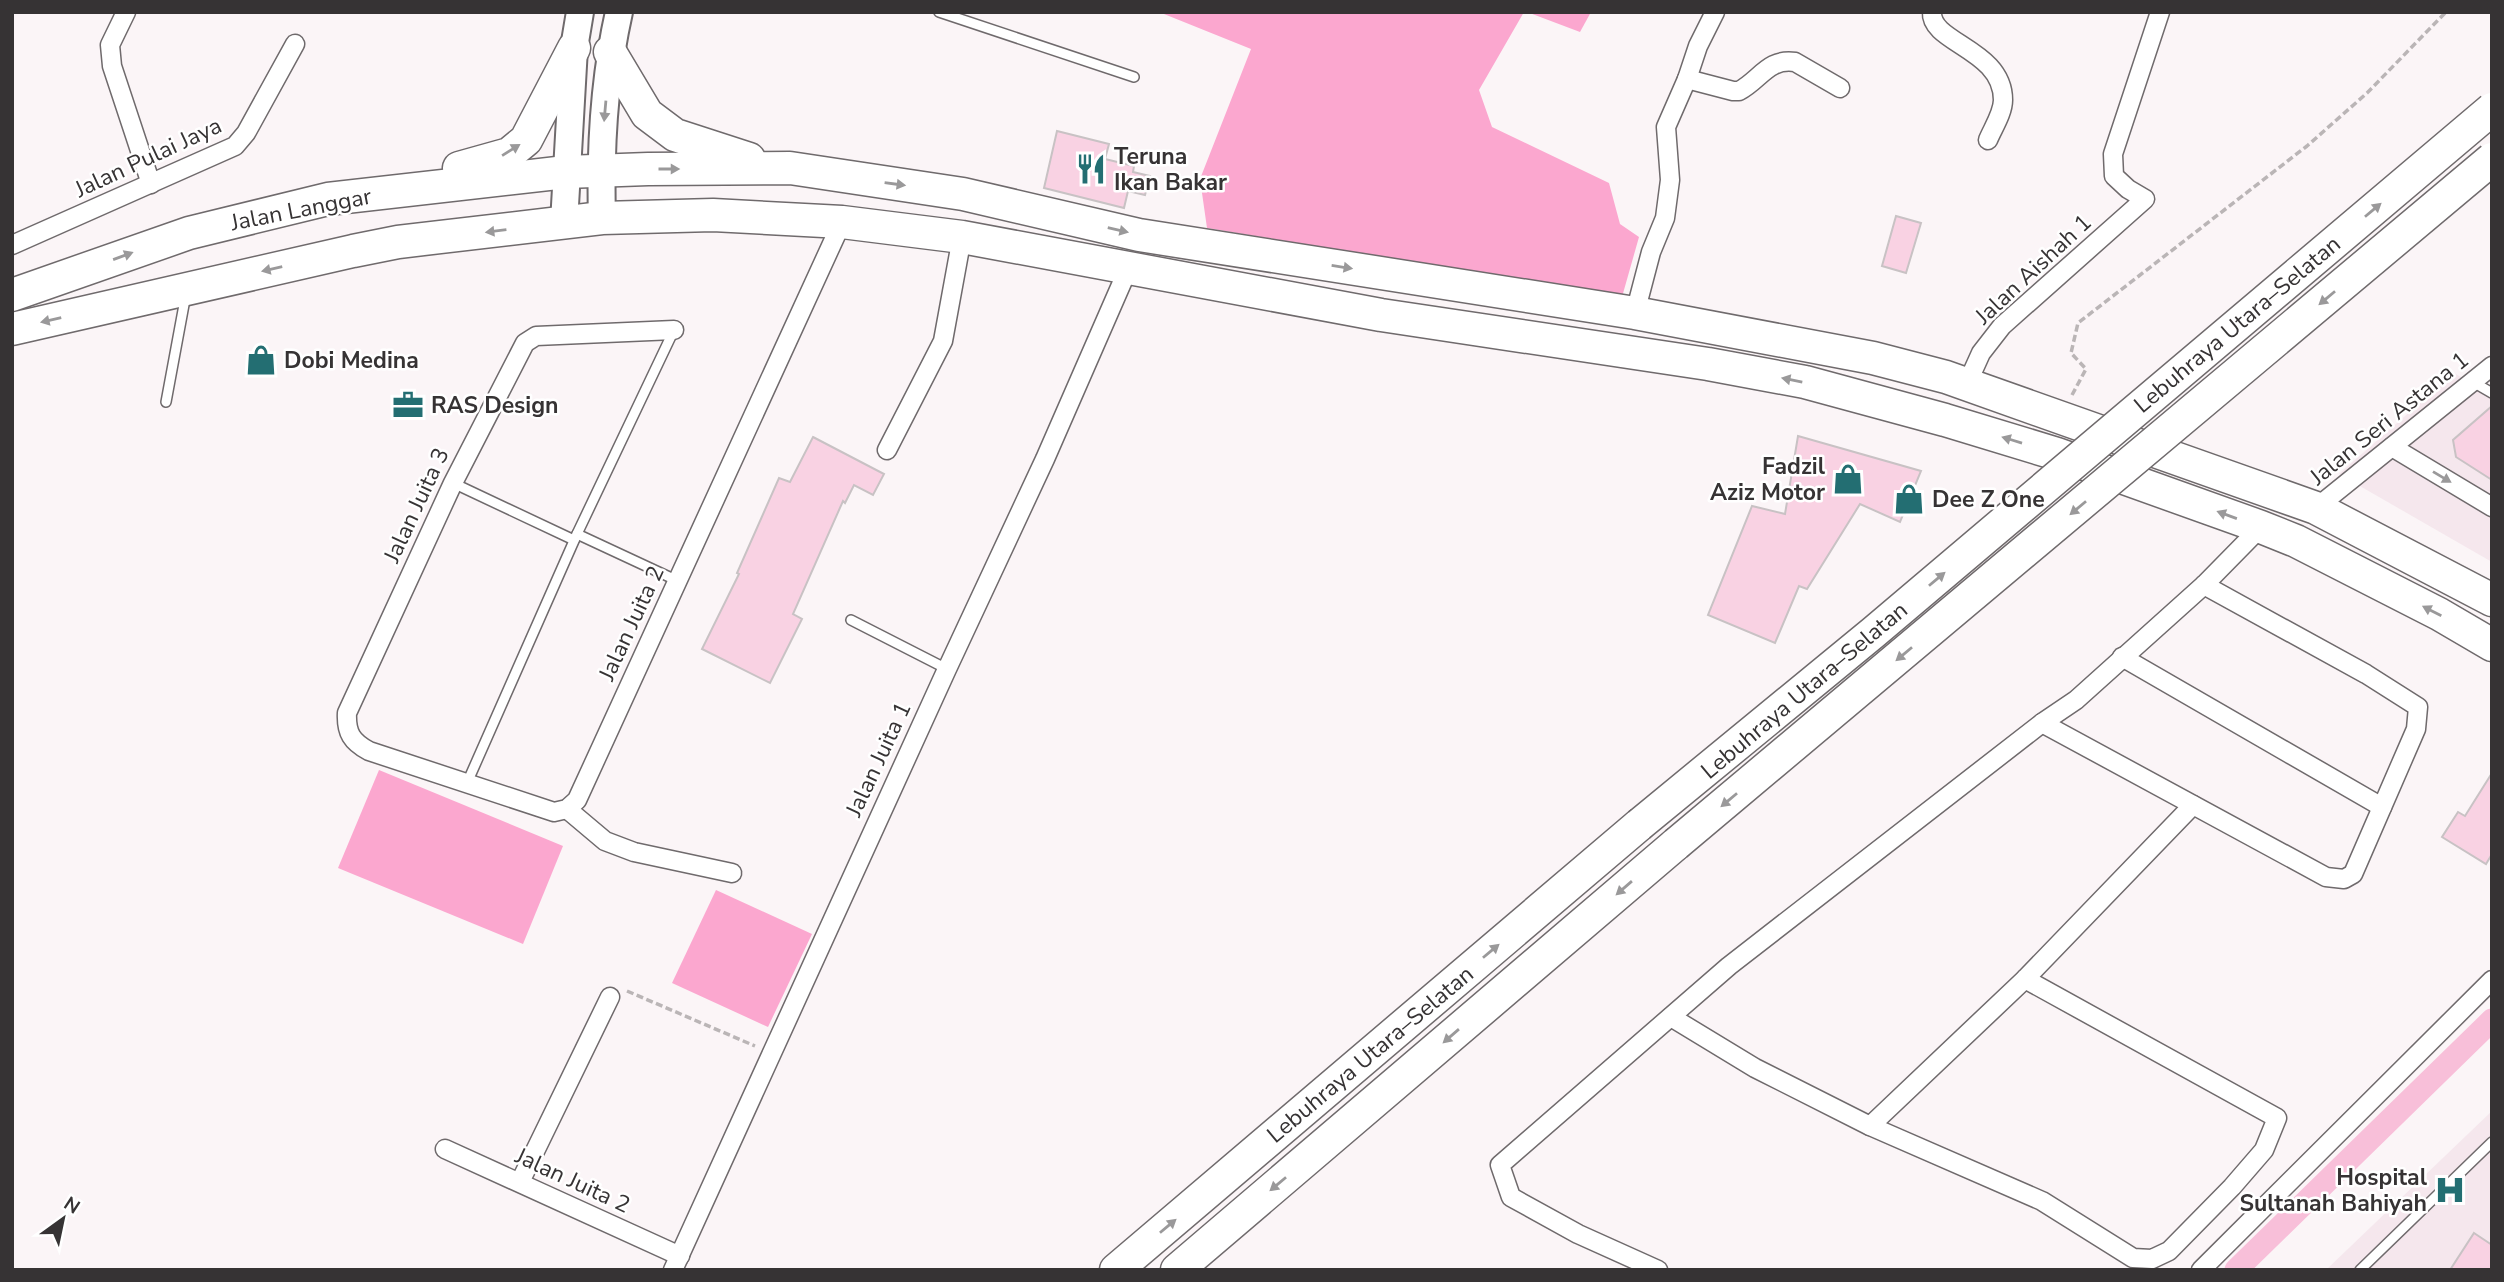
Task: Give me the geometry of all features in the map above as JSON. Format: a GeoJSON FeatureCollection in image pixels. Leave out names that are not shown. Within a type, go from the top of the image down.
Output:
{"type":"FeatureCollection","features":[{"type":"Feature","properties":{"kind":"highway"},"geometry":{"type":"LineString","coordinates":[[328,199],[389,180],[476,165],[509,154],[526,140],[574,48]]}},
{"type":"Feature","properties":{"kind":"highway"},"geometry":{"type":"LineString","coordinates":[[610,52],[647,114],[675,135],[735,156],[790,169],[964,194],[1139,235],[1635,313],[1872,358],[1967,384],[2062,416],[2316,508],[2492,600]]}},
{"type":"Feature","properties":{"kind":"highway","name":"Lebuhraya Utara–Selatan"},"geometry":{"type":"LineString","coordinates":[[1116,1270],[1639,825],[1885,623],[2492,109]]}},
{"type":"Feature","properties":{"kind":"highway","name":"Lebuhraya Utara–Selatan"},"geometry":{"type":"LineString","coordinates":[[1177,1270],[1676,844],[2492,159]]}},
{"type":"Feature","properties":{"kind":"highway","name":"Jalan Langgar"},"geometry":{"type":"LineString","coordinates":[[12,295],[189,233],[328,199],[566,172],[790,169]]}},
{"type":"Feature","properties":{"kind":"highway"},"geometry":{"type":"LineString","coordinates":[[12,329],[398,242],[602,218],[713,215],[842,222],[962,237],[1381,315],[1708,364],[1805,382],[2057,454],[2261,527],[2296,541],[2439,614],[2492,645]]}},
{"type":"Feature","properties":{"kind":"main road"},"geometry":{"type":"LineString","coordinates":[[564,223],[574,48],[580,12]]}},
{"type":"Feature","properties":{"kind":"main road"},"geometry":{"type":"LineString","coordinates":[[602,218],[600,170],[610,52],[619,12]]}},
{"type":"Feature","properties":{"kind":"street"},"geometry":{"type":"LineString","coordinates":[[127,12],[110,45],[112,66],[151,184]]}},
{"type":"Feature","properties":{"kind":"street"},"geometry":{"type":"LineString","coordinates":[[1635,313],[1648,262],[1665,218],[1670,180],[1666,127],[1698,46],[1715,12]]}},
{"type":"Feature","properties":{"kind":"street"},"geometry":{"type":"LineString","coordinates":[[1931,12],[1933,25],[1992,67],[2000,84],[2003,100],[1987,140]]}},
{"type":"Feature","properties":{"kind":"street","name":"Jalan Aishah 1"},"geometry":{"type":"LineString","coordinates":[[1967,384],[1981,353],[2002,326],[2145,199],[2114,176],[2113,154],[2160,12]]}},
{"type":"Feature","properties":{"kind":"street","name":"Jalan Pulai Jaya"},"geometry":{"type":"LineString","coordinates":[[12,245],[235,146],[246,133],[295,44]]}},
{"type":"Feature","properties":{"kind":"street"},"geometry":{"type":"LineString","coordinates":[[1687,79],[1733,92],[1739,91],[1770,66],[1786,61],[1795,62],[1840,88]]}},
{"type":"Feature","properties":{"kind":"street","name":"Jalan Juita 2"},"geometry":{"type":"LineString","coordinates":[[567,809],[577,800],[842,222]]}},
{"type":"Feature","properties":{"kind":"street"},"geometry":{"type":"LineString","coordinates":[[887,450],[943,341],[962,237]]}},
{"type":"Feature","properties":{"kind":"street","name":"Jalan Juita 1"},"geometry":{"type":"LineString","coordinates":[[677,1263],[831,920],[1045,459],[1128,269]]}},
{"type":"Feature","properties":{"kind":"street","name":"Jalan Juita 3"},"geometry":{"type":"LineString","coordinates":[[467,783],[369,751],[349,736],[346,713],[453,483],[525,343],[536,335],[674,330]]}},
{"type":"Feature","properties":{"kind":"street","name":"Jalan Seri Astana 1"},"geometry":{"type":"LineString","coordinates":[[2316,508],[2492,366]]}},
{"type":"Feature","properties":{"kind":"street"},"geometry":{"type":"LineString","coordinates":[[2392,447],[2492,507]]}},
{"type":"Feature","properties":{"kind":"street"},"geometry":{"type":"LineString","coordinates":[[1658,1270],[1578,1234],[1511,1197],[1500,1165],[1730,966],[2042,723],[2076,700],[2204,585],[2261,527]]}},
{"type":"Feature","properties":{"kind":"street"},"geometry":{"type":"LineString","coordinates":[[2042,723],[2326,877],[2344,879],[2353,874],[2416,729],[2418,707],[2366,674],[2204,585]]}},
{"type":"Feature","properties":{"kind":"street"},"geometry":{"type":"LineString","coordinates":[[2122,657],[2382,807]]}},
{"type":"Feature","properties":{"kind":"street"},"geometry":{"type":"LineString","coordinates":[[467,783],[554,812],[567,809],[605,841],[634,852],[732,873]]}},
{"type":"Feature","properties":{"kind":"street"},"geometry":{"type":"LineString","coordinates":[[1870,1126],[2025,979],[2193,805]]}},
{"type":"Feature","properties":{"kind":"street"},"geometry":{"type":"LineString","coordinates":[[1671,1017],[1755,1068],[1870,1126],[2042,1201],[2147,1264],[2169,1251],[2232,1187],[2264,1150],[2277,1118],[2025,979]]}},
{"type":"Feature","properties":{"kind":"street"},"geometry":{"type":"LineString","coordinates":[[2201,1270],[2492,979]]}},
{"type":"Feature","properties":{"kind":"street"},"geometry":{"type":"LineString","coordinates":[[520,1182],[610,997]]}},
{"type":"Feature","properties":{"kind":"street","name":"Jalan Juita 2"},"geometry":{"type":"LineString","coordinates":[[445,1149],[520,1182],[677,1263]]}},
{"type":"Feature","properties":{"kind":"lane"},"geometry":{"type":"LineString","coordinates":[[939,12],[1133,77]]}},
{"type":"Feature","properties":{"kind":"lane"},"geometry":{"type":"LineString","coordinates":[[166,402],[187,289]]}},
{"type":"Feature","properties":{"kind":"lane"},"geometry":{"type":"LineString","coordinates":[[467,783],[575,537],[674,330]]}},
{"type":"Feature","properties":{"kind":"lane"},"geometry":{"type":"LineString","coordinates":[[2473,382],[2492,393]]}},
{"type":"Feature","properties":{"kind":"lane"},"geometry":{"type":"LineString","coordinates":[[453,483],[678,581]]}},
{"type":"Feature","properties":{"kind":"lane"},"geometry":{"type":"LineString","coordinates":[[851,620],[947,669]]}},
{"type":"Feature","properties":{"kind":"lane"},"geometry":{"type":"LineString","coordinates":[[2360,1270],[2490,1146]]}},
{"type":"Feature","properties":{"kind":"path"},"geometry":{"type":"LineString","coordinates":[[2062,416],[2086,369],[2071,353],[2078,323],[2307,146],[2367,93],[2446,12]]}},
{"type":"Feature","properties":{"kind":"path"},"geometry":{"type":"LineString","coordinates":[[610,997],[620,990],[631,991],[773,1054]]}},
{"type":"Feature","properties":{"kind":"shaded area"},"geometry":{"type":"Polygon","coordinates":[[[1159,12],[1524,12],[1479,90],[1492,127],[1609,183],[1620,224],[1639,237],[1622,297],[1207,228],[1200,179],[1251,49],[1159,12]]]}},
{"type":"Feature","properties":{"kind":"shaded area"},"geometry":{"type":"Polygon","coordinates":[[[1527,12],[1591,12],[1580,32],[1527,12]]]}},
{"type":"Feature","properties":{"kind":"shaded area"},"geometry":{"type":"Polygon","coordinates":[[[2454,373],[2492,395],[2492,562],[2339,474],[2454,373]]]}},
{"type":"Feature","properties":{"kind":"shaded area"},"geometry":{"type":"Polygon","coordinates":[[[379,770],[563,846],[523,944],[338,868],[379,770]]]}},
{"type":"Feature","properties":{"kind":"shaded area"},"geometry":{"type":"Polygon","coordinates":[[[716,890],[812,934],[768,1027],[672,983],[716,890]]]}},
{"type":"Feature","properties":{"kind":"shaded area","name":"Hospital Sultanah Bahiyah"},"geometry":{"type":"Polygon","coordinates":[[[2492,1111],[2492,1270],[2326,1270],[2492,1111]]]}},
{"type":"Feature","properties":{"kind":"building","name":"Teruna Ikan Bakar"},"geometry":{"type":"Polygon","coordinates":[[[1057,131],[1109,144],[1105,159],[1134,166],[1133,172],[1150,176],[1145,195],[1128,191],[1124,208],[1044,188],[1057,131]]]}},
{"type":"Feature","properties":{"kind":"building"},"geometry":{"type":"Polygon","coordinates":[[[1896,216],[1921,223],[1906,273],[1882,266],[1896,216]]]}},
{"type":"Feature","properties":{"kind":"building"},"geometry":{"type":"Polygon","coordinates":[[[2492,406],[2492,480],[2456,457],[2453,440],[2492,406]]]}},
{"type":"Feature","properties":{"kind":"building"},"geometry":{"type":"Polygon","coordinates":[[[1798,436],[1921,471],[1900,522],[1860,504],[1807,589],[1799,586],[1775,643],[1708,615],[1752,506],[1785,514],[1798,436]]]}},
{"type":"Feature","properties":{"kind":"building"},"geometry":{"type":"Polygon","coordinates":[[[813,437],[884,474],[873,495],[854,485],[845,503],[843,501],[793,614],[802,619],[770,683],[702,649],[739,574],[737,573],[779,478],[790,482],[813,437]]]}},
{"type":"Feature","properties":{"kind":"building"},"geometry":{"type":"Polygon","coordinates":[[[2492,773],[2492,854],[2486,864],[2442,837],[2458,812],[2465,816],[2492,773]]]}},
{"type":"Feature","properties":{"kind":"building"},"geometry":{"type":"Polygon","coordinates":[[[2474,1233],[2492,1245],[2492,1270],[2450,1270],[2474,1233]]]}},
{"type":"Feature","properties":{"kind":"waterway"},"geometry":{"type":"LineString","coordinates":[[2236,1270],[2492,1020]]}},
{"type":"Feature","properties":{"kind":"place","name":"Teruna Ikan Bakar"},"geometry":{"type":"Point","coordinates":[1091,169]}},
{"type":"Feature","properties":{"kind":"place","name":"Dobi Medina"},"geometry":{"type":"Point","coordinates":[261,360]}},
{"type":"Feature","properties":{"kind":"place","name":"RAS Design"},"geometry":{"type":"Point","coordinates":[408,405]}},
{"type":"Feature","properties":{"kind":"place","name":"Fadzil Aziz Motor"},"geometry":{"type":"Point","coordinates":[1848,479]}},
{"type":"Feature","properties":{"kind":"place","name":"Dee Z One"},"geometry":{"type":"Point","coordinates":[1909,499]}},
{"type":"Feature","properties":{"kind":"place","name":"Hospital Sultanah Bahiyah"},"geometry":{"type":"Point","coordinates":[2450,1190]}}]}
